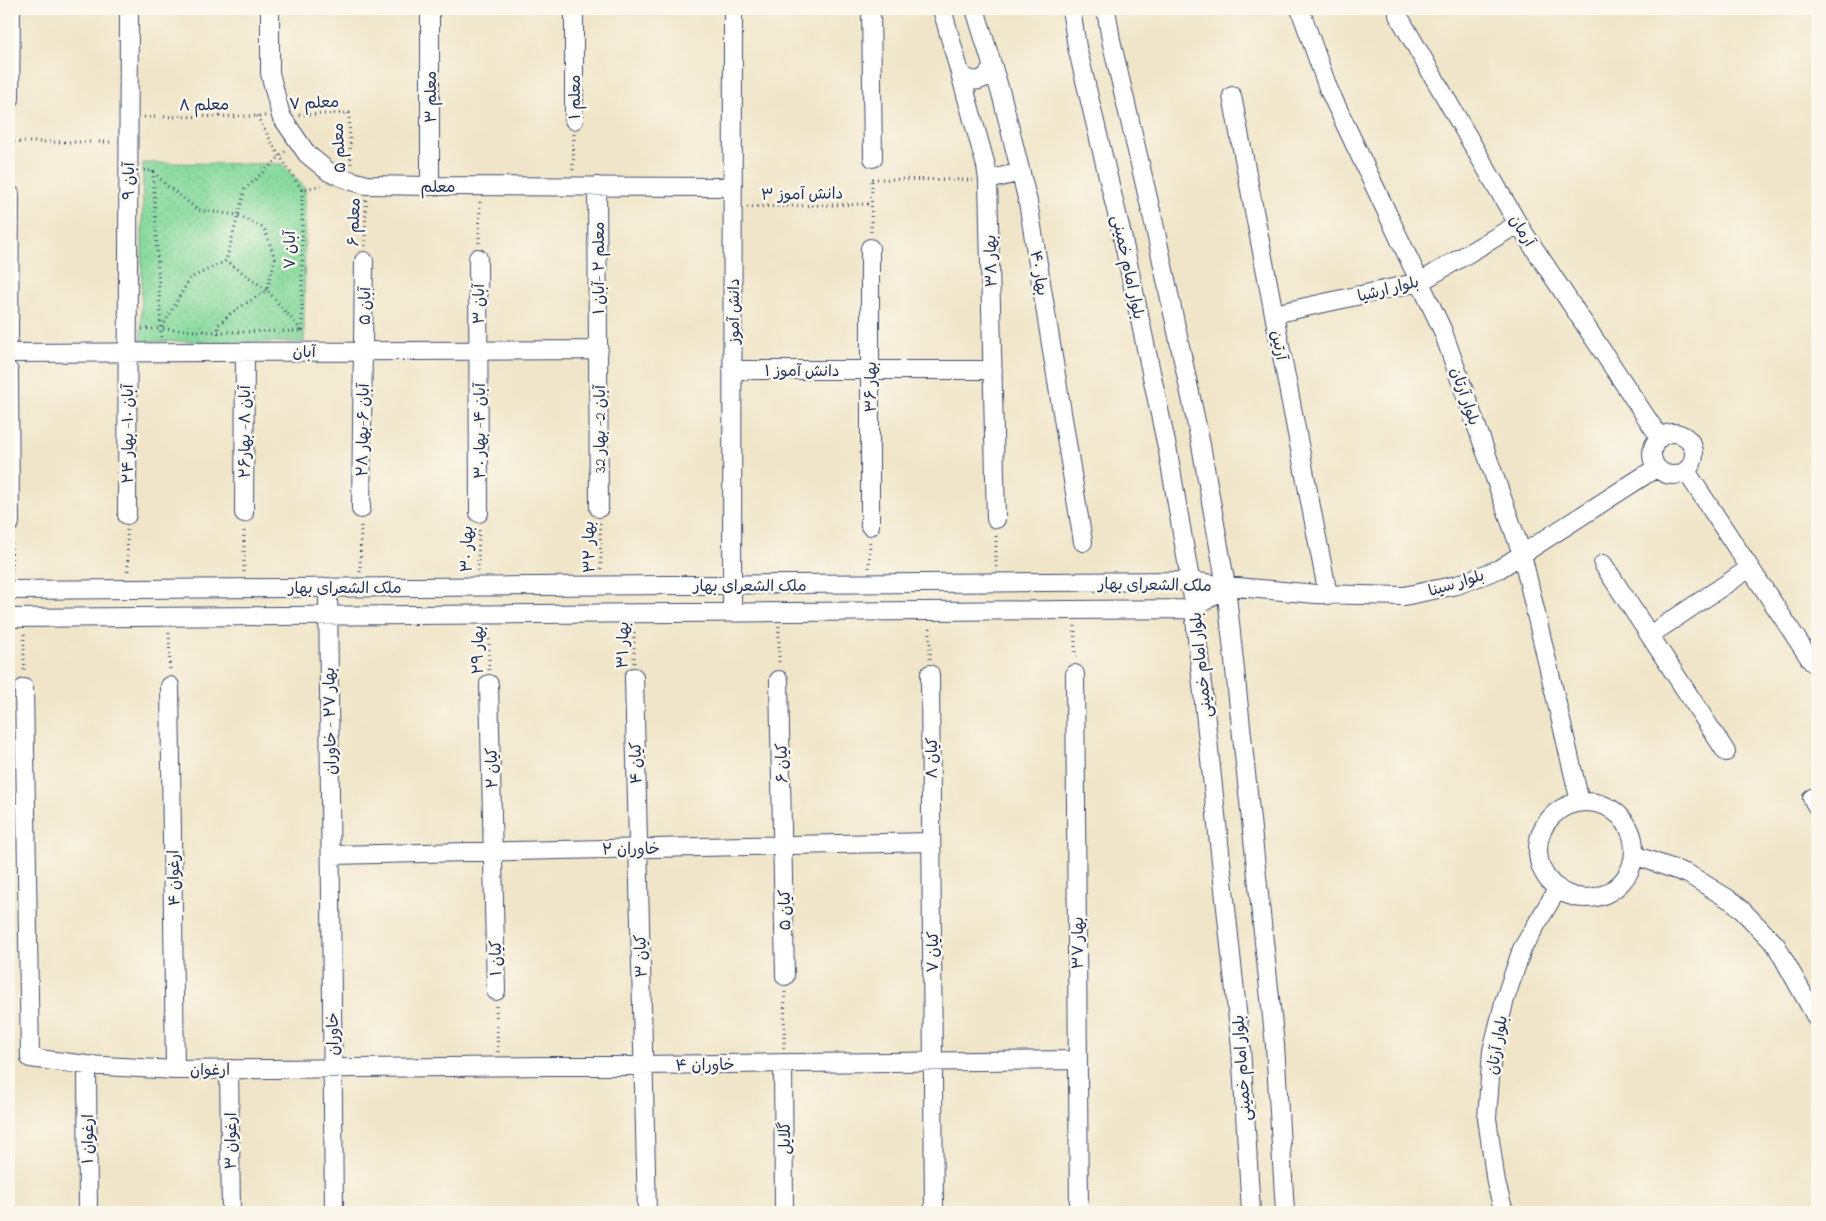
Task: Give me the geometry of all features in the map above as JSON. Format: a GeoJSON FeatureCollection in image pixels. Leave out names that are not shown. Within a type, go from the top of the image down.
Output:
{"type":"FeatureCollection","features":[{"type":"Feature","properties":{"kind":"street"},"geometry":{"type":"LineString","coordinates":[[10,99],[11,9]]}},
{"type":"Feature","properties":{"kind":"street","name":"آبان ۹"},"geometry":{"type":"LineString","coordinates":[[127,353],[129,9]]}},
{"type":"Feature","properties":{"kind":"street","name":"معلم"},"geometry":{"type":"LineString","coordinates":[[270,9],[270,73],[281,116],[307,154],[329,172],[353,181],[430,186],[733,187]]}},
{"type":"Feature","properties":{"kind":"street","name":"معلم ۳"},"geometry":{"type":"LineString","coordinates":[[430,9],[430,186]]}},
{"type":"Feature","properties":{"kind":"street","name":"معلم ۱"},"geometry":{"type":"LineString","coordinates":[[574,9],[574,120]]}},
{"type":"Feature","properties":{"kind":"street","name":"دانش آموز"},"geometry":{"type":"LineString","coordinates":[[732,613],[733,9]]}},
{"type":"Feature","properties":{"kind":"street"},"geometry":{"type":"LineString","coordinates":[[871,9],[872,158]]}},
{"type":"Feature","properties":{"kind":"street","name":"بهار ۳۸"},"geometry":{"type":"LineString","coordinates":[[942,9],[986,166],[988,180],[996,519]]}},
{"type":"Feature","properties":{"kind":"street","name":"بهار ۴۰"},"geometry":{"type":"LineString","coordinates":[[975,9],[1002,97],[1028,202],[1083,542]]}},
{"type":"Feature","properties":{"kind":"street","name":"بلوار امام خمینی"},"geometry":{"type":"LineString","coordinates":[[1071,9],[1077,47],[1122,235],[1168,452],[1190,581],[1241,1048],[1251,1212]]}},
{"type":"Feature","properties":{"kind":"street","name":"بلوار امام خمینی"},"geometry":{"type":"LineString","coordinates":[[1106,9],[1113,49],[1158,237],[1202,445],[1226,586],[1274,1045],[1285,1212]]}},
{"type":"Feature","properties":{"kind":"street","name":"بلوار آرتان"},"geometry":{"type":"LineString","coordinates":[[1300,9],[1328,88],[1442,329],[1522,554],[1580,802]]}},
{"type":"Feature","properties":{"kind":"street","name":"آرمان"},"geometry":{"type":"LineString","coordinates":[[1398,15],[1518,224],[1660,438]]}},
{"type":"Feature","properties":{"kind":"street"},"geometry":{"type":"LineString","coordinates":[[961,74],[969,80],[980,80],[988,75],[993,66]]}},
{"type":"Feature","properties":{"kind":"street","name":"آرتین"},"geometry":{"type":"LineString","coordinates":[[1232,96],[1328,595]]}},
{"type":"Feature","properties":{"kind":"street"},"geometry":{"type":"LineString","coordinates":[[988,180],[1021,172]]}},
{"type":"Feature","properties":{"kind":"street","name":"معلم ۲ -آبان ۱"},"geometry":{"type":"LineString","coordinates":[[597,186],[598,350]]}},
{"type":"Feature","properties":{"kind":"street"},"geometry":{"type":"LineString","coordinates":[[9,337],[10,194]]}},
{"type":"Feature","properties":{"kind":"street","name":"بلوار ارشیا"},"geometry":{"type":"LineString","coordinates":[[1274,314],[1420,282],[1518,224]]}},
{"type":"Feature","properties":{"kind":"street","name":"بهار ۳۶"},"geometry":{"type":"LineString","coordinates":[[870,248],[870,526]]}},
{"type":"Feature","properties":{"kind":"street","name":"آبان ۳"},"geometry":{"type":"LineString","coordinates":[[478,258],[479,350]]}},
{"type":"Feature","properties":{"kind":"street","name":"آبان ۵"},"geometry":{"type":"LineString","coordinates":[[363,351],[364,261]]}},
{"type":"Feature","properties":{"kind":"street","name":"آبان ۴- بهار ۳۰"},"geometry":{"type":"LineString","coordinates":[[479,350],[479,512]]}},
{"type":"Feature","properties":{"kind":"street","name":"آبان"},"geometry":{"type":"LineString","coordinates":[[9,353],[598,350]]}},
{"type":"Feature","properties":{"kind":"street","name":"آبان 2- بهار 32"},"geometry":{"type":"LineString","coordinates":[[598,350],[600,508]]}},
{"type":"Feature","properties":{"kind":"street","name":"آبان ۶-بهار ۲۸"},"geometry":{"type":"LineString","coordinates":[[361,509],[363,351]]}},
{"type":"Feature","properties":{"kind":"street","name":"۲۶آبان ۸- بهار"},"geometry":{"type":"LineString","coordinates":[[244,513],[245,352]]}},
{"type":"Feature","properties":{"kind":"street","name":"آبان ۱۰- بهار ۲۴"},"geometry":{"type":"LineString","coordinates":[[127,353],[127,515]]}},
{"type":"Feature","properties":{"kind":"street","name":"دانش آموز ۱"},"geometry":{"type":"LineString","coordinates":[[732,370],[993,370]]}},
{"type":"Feature","properties":{"kind":"street"},"geometry":{"type":"LineString","coordinates":[[9,371],[10,523]]}},
{"type":"Feature","properties":{"kind":"street"},"geometry":{"type":"LineString","coordinates":[[1670,433],[1675,433],[1690,441],[1694,457],[1686,471],[1676,476],[1670,476],[1656,468],[1652,452],[1653,447],[1660,438],[1670,433]]}},
{"type":"Feature","properties":{"kind":"street","name":"بلوار سینا"},"geometry":{"type":"LineString","coordinates":[[1226,586],[1328,595],[1404,596],[1457,585],[1499,568],[1656,468]]}},
{"type":"Feature","properties":{"kind":"street"},"geometry":{"type":"LineString","coordinates":[[1686,471],[1812,662]]}},
{"type":"Feature","properties":{"kind":"street"},"geometry":{"type":"LineString","coordinates":[[1603,564],[1726,752]]}},
{"type":"Feature","properties":{"kind":"street"},"geometry":{"type":"LineString","coordinates":[[1650,635],[1750,568]]}},
{"type":"Feature","properties":{"kind":"street","name":"ملک الشعرای بهار"},"geometry":{"type":"LineString","coordinates":[[11,590],[1190,581],[1226,586]]}},
{"type":"Feature","properties":{"kind":"street","name":"ملک الشعرای بهار"},"geometry":{"type":"LineString","coordinates":[[16,618],[1194,609],[1226,586]]}},
{"type":"Feature","properties":{"kind":"street","name":"بهار ۲۷ - خاوران"},"geometry":{"type":"LineString","coordinates":[[328,587],[330,855]]}},
{"type":"Feature","properties":{"kind":"street","name":"کیان ۸"},"geometry":{"type":"LineString","coordinates":[[930,674],[932,842]]}},
{"type":"Feature","properties":{"kind":"street","name":"بهار ۳۷"},"geometry":{"type":"LineString","coordinates":[[1075,674],[1078,1212]]}},
{"type":"Feature","properties":{"kind":"street","name":"کیان ۴"},"geometry":{"type":"LineString","coordinates":[[634,678],[637,848]]}},
{"type":"Feature","properties":{"kind":"street","name":"کیان ۶"},"geometry":{"type":"LineString","coordinates":[[780,680],[783,845]]}},
{"type":"Feature","properties":{"kind":"street","name":"کیان ۲"},"geometry":{"type":"LineString","coordinates":[[489,684],[493,851]]}},
{"type":"Feature","properties":{"kind":"street","name":"ارغوان ۴"},"geometry":{"type":"LineString","coordinates":[[170,686],[175,1070]]}},
{"type":"Feature","properties":{"kind":"street","name":"ارغوان"},"geometry":{"type":"LineString","coordinates":[[24,688],[30,1058],[87,1065],[175,1070],[333,1068]]}},
{"type":"Feature","properties":{"kind":"street"},"geometry":{"type":"LineString","coordinates":[[1580,802],[1592,802],[1604,805],[1615,811],[1624,820],[1634,843],[1634,855],[1624,878],[1616,887],[1605,894],[1581,897],[1568,894],[1549,879],[1542,868],[1539,844],[1542,832],[1548,821],[1557,812],[1580,802]]}},
{"type":"Feature","properties":{"kind":"street","name":"خاوران ۲"},"geometry":{"type":"LineString","coordinates":[[330,855],[932,842]]}},
{"type":"Feature","properties":{"kind":"street","name":"کیان ۷"},"geometry":{"type":"LineString","coordinates":[[932,842],[934,1212]]}},
{"type":"Feature","properties":{"kind":"street","name":"کیان ۵"},"geometry":{"type":"LineString","coordinates":[[783,845],[785,976]]}},
{"type":"Feature","properties":{"kind":"street","name":"کیان ۳"},"geometry":{"type":"LineString","coordinates":[[637,848],[647,1212]]}},
{"type":"Feature","properties":{"kind":"street","name":"کیان ۱"},"geometry":{"type":"LineString","coordinates":[[493,851],[496,991]]}},
{"type":"Feature","properties":{"kind":"street","name":"خاوران"},"geometry":{"type":"LineString","coordinates":[[330,855],[334,1212]]}},
{"type":"Feature","properties":{"kind":"street"},"geometry":{"type":"LineString","coordinates":[[1634,855],[1688,874],[1735,903],[1776,945],[1817,1019]]}},
{"type":"Feature","properties":{"kind":"street","name":"بلوار آرتان"},"geometry":{"type":"LineString","coordinates":[[1504,1212],[1496,1183],[1487,1118],[1492,1050],[1505,1000],[1522,949],[1558,888]]}},
{"type":"Feature","properties":{"kind":"street","name":"خاوران ۴"},"geometry":{"type":"LineString","coordinates":[[333,1068],[1078,1060]]}},
{"type":"Feature","properties":{"kind":"street","name":"گلایل"},"geometry":{"type":"LineString","coordinates":[[783,1063],[784,1212]]}},
{"type":"Feature","properties":{"kind":"street","name":"ارغوان ۱"},"geometry":{"type":"LineString","coordinates":[[87,1065],[88,1212]]}},
{"type":"Feature","properties":{"kind":"street","name":"ارغوان ۳"},"geometry":{"type":"LineString","coordinates":[[230,1069],[231,1212]]}},
{"type":"Feature","properties":{"kind":"path"},"geometry":{"type":"LineString","coordinates":[[10,99],[10,194]]}},
{"type":"Feature","properties":{"kind":"path","name":"معلم ۷"},"geometry":{"type":"LineString","coordinates":[[281,116],[349,112]]}},
{"type":"Feature","properties":{"kind":"path","name":"معلم ۵"},"geometry":{"type":"LineString","coordinates":[[349,112],[353,181]]}},
{"type":"Feature","properties":{"kind":"path"},"geometry":{"type":"LineString","coordinates":[[257,116],[302,190],[353,181]]}},
{"type":"Feature","properties":{"kind":"path","name":"معلم ۸"},"geometry":{"type":"LineString","coordinates":[[128,118],[281,116]]}},
{"type":"Feature","properties":{"kind":"path","name":"معلم ۱"},"geometry":{"type":"LineString","coordinates":[[573,186],[574,120]]}},
{"type":"Feature","properties":{"kind":"path"},"geometry":{"type":"LineString","coordinates":[[226,261],[245,189],[297,141]]}},
{"type":"Feature","properties":{"kind":"path"},"geometry":{"type":"LineString","coordinates":[[10,142],[128,142]]}},
{"type":"Feature","properties":{"kind":"path"},"geometry":{"type":"LineString","coordinates":[[870,248],[872,158]]}},
{"type":"Feature","properties":{"kind":"path"},"geometry":{"type":"LineString","coordinates":[[128,169],[153,171],[166,185],[198,210],[238,215],[264,228],[275,258],[267,290],[218,325],[216,352]]}},
{"type":"Feature","properties":{"kind":"path"},"geometry":{"type":"LineString","coordinates":[[153,171],[161,329],[160,352]]}},
{"type":"Feature","properties":{"kind":"path"},"geometry":{"type":"LineString","coordinates":[[872,179],[988,180]]}},
{"type":"Feature","properties":{"kind":"path","name":"معلم ۶"},"geometry":{"type":"LineString","coordinates":[[353,181],[364,261]]}},
{"type":"Feature","properties":{"kind":"path"},"geometry":{"type":"LineString","coordinates":[[478,258],[480,186]]}},
{"type":"Feature","properties":{"kind":"path","name":"آبان ۷"},"geometry":{"type":"LineString","coordinates":[[302,190],[302,352]]}},
{"type":"Feature","properties":{"kind":"path","name":"دانش آموز ۳"},"geometry":{"type":"LineString","coordinates":[[733,207],[872,204]]}},
{"type":"Feature","properties":{"kind":"path"},"geometry":{"type":"LineString","coordinates":[[161,329],[190,278],[226,261]]}},
{"type":"Feature","properties":{"kind":"path"},"geometry":{"type":"LineString","coordinates":[[226,261],[267,290],[302,331]]}},
{"type":"Feature","properties":{"kind":"path"},"geometry":{"type":"LineString","coordinates":[[161,329],[218,332],[302,331]]}},
{"type":"Feature","properties":{"kind":"path","name":"بهار ۳۲"},"geometry":{"type":"LineString","coordinates":[[600,508],[601,585]]}},
{"type":"Feature","properties":{"kind":"path"},"geometry":{"type":"LineString","coordinates":[[360,587],[361,509]]}},
{"type":"Feature","properties":{"kind":"path","name":"بهار ۳۰"},"geometry":{"type":"LineString","coordinates":[[477,586],[479,512]]}},
{"type":"Feature","properties":{"kind":"path"},"geometry":{"type":"LineString","coordinates":[[244,513],[244,588]]}},
{"type":"Feature","properties":{"kind":"path"},"geometry":{"type":"LineString","coordinates":[[127,515],[128,589]]}},
{"type":"Feature","properties":{"kind":"path"},"geometry":{"type":"LineString","coordinates":[[996,519],[996,583]]}},
{"type":"Feature","properties":{"kind":"path"},"geometry":{"type":"LineString","coordinates":[[10,523],[11,590]]}},
{"type":"Feature","properties":{"kind":"path"},"geometry":{"type":"LineString","coordinates":[[869,584],[870,526]]}},
{"type":"Feature","properties":{"kind":"path"},"geometry":{"type":"LineString","coordinates":[[1075,610],[1075,674]]}},
{"type":"Feature","properties":{"kind":"path"},"geometry":{"type":"LineString","coordinates":[[930,612],[930,674]]}},
{"type":"Feature","properties":{"kind":"path"},"geometry":{"type":"LineString","coordinates":[[779,613],[780,680]]}},
{"type":"Feature","properties":{"kind":"path","name":"بهار ۳۱"},"geometry":{"type":"LineString","coordinates":[[634,678],[635,614]]}},
{"type":"Feature","properties":{"kind":"path","name":"بهار ۲۹"},"geometry":{"type":"LineString","coordinates":[[489,615],[489,684]]}},
{"type":"Feature","properties":{"kind":"path"},"geometry":{"type":"LineString","coordinates":[[168,617],[170,686]]}},
{"type":"Feature","properties":{"kind":"path"},"geometry":{"type":"LineString","coordinates":[[16,618],[24,688]]}},
{"type":"Feature","properties":{"kind":"path"},"geometry":{"type":"LineString","coordinates":[[783,1063],[785,976]]}},
{"type":"Feature","properties":{"kind":"path","name":"کیان ۱"},"geometry":{"type":"LineString","coordinates":[[496,991],[498,1066]]}},
{"type":"Feature","properties":{"kind":"green space"},"geometry":{"type":"Polygon","coordinates":[[[143,163],[282,164],[305,188],[304,342],[141,341],[143,163]]]}}]}
